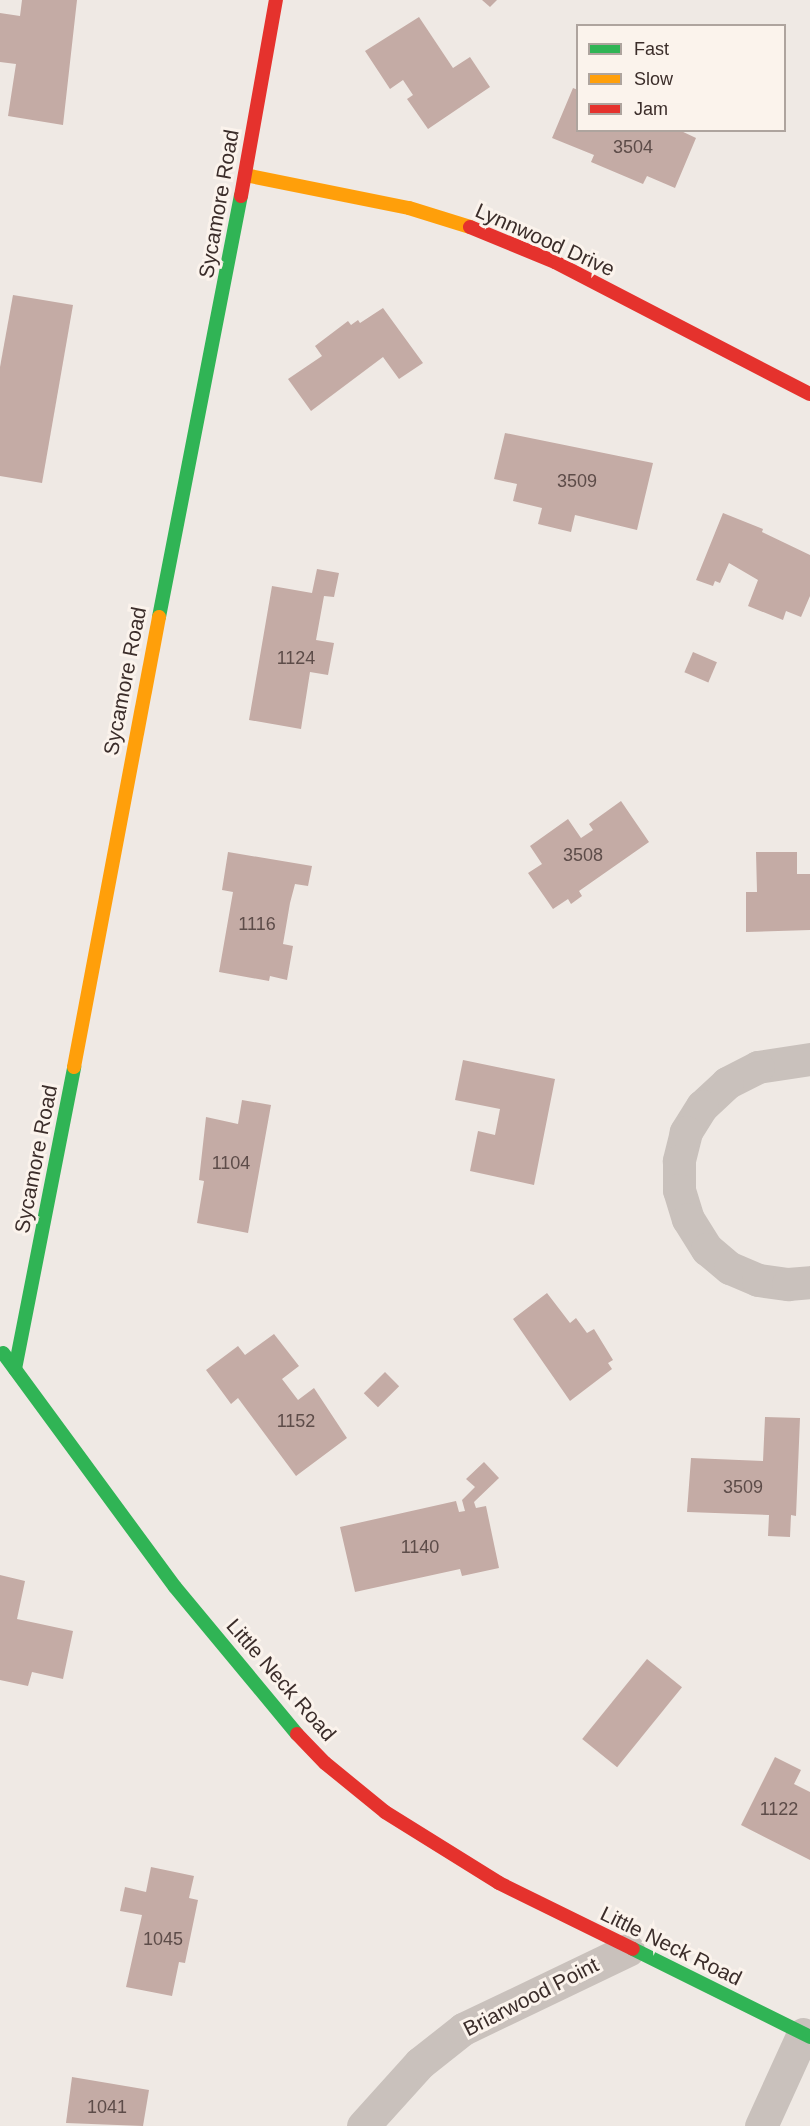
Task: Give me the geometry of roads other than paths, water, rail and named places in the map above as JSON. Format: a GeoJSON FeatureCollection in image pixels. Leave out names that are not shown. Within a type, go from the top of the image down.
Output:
{"type":"FeatureCollection","features":[{"type":"Feature","properties":{"kind":"street","name":"Sycamore Road"},"geometry":{"type":"LineString","coordinates":[[15,1370],[245,175],[276,0]]}},
{"type":"Feature","properties":{"kind":"street","name":"Lynnwood Drive"},"geometry":{"type":"LineString","coordinates":[[245,175],[409,208],[483,231],[555,262],[810,394]]}},
{"type":"Feature","properties":{"kind":"street"},"geometry":{"type":"LineString","coordinates":[[810,1059],[758,1067],[727,1083],[702,1106],[686,1132],[678,1161],[679,1190],[688,1219],[707,1249],[730,1268],[758,1280],[788,1284],[810,1282]]}},
{"type":"Feature","properties":{"kind":"street","name":"Little Neck Road"},"geometry":{"type":"LineString","coordinates":[[0,1349],[175,1587],[271,1707],[325,1763],[385,1812],[489,1877],[628,1950],[807,2035]]}},
{"type":"Feature","properties":{"kind":"street","name":"Briarwood Point"},"geometry":{"type":"LineString","coordinates":[[363,2126],[420,2062],[463,2029],[628,1950]]}},
{"type":"Feature","properties":{"kind":"street"},"geometry":{"type":"LineString","coordinates":[[761,2126],[807,2035]]}}]}
